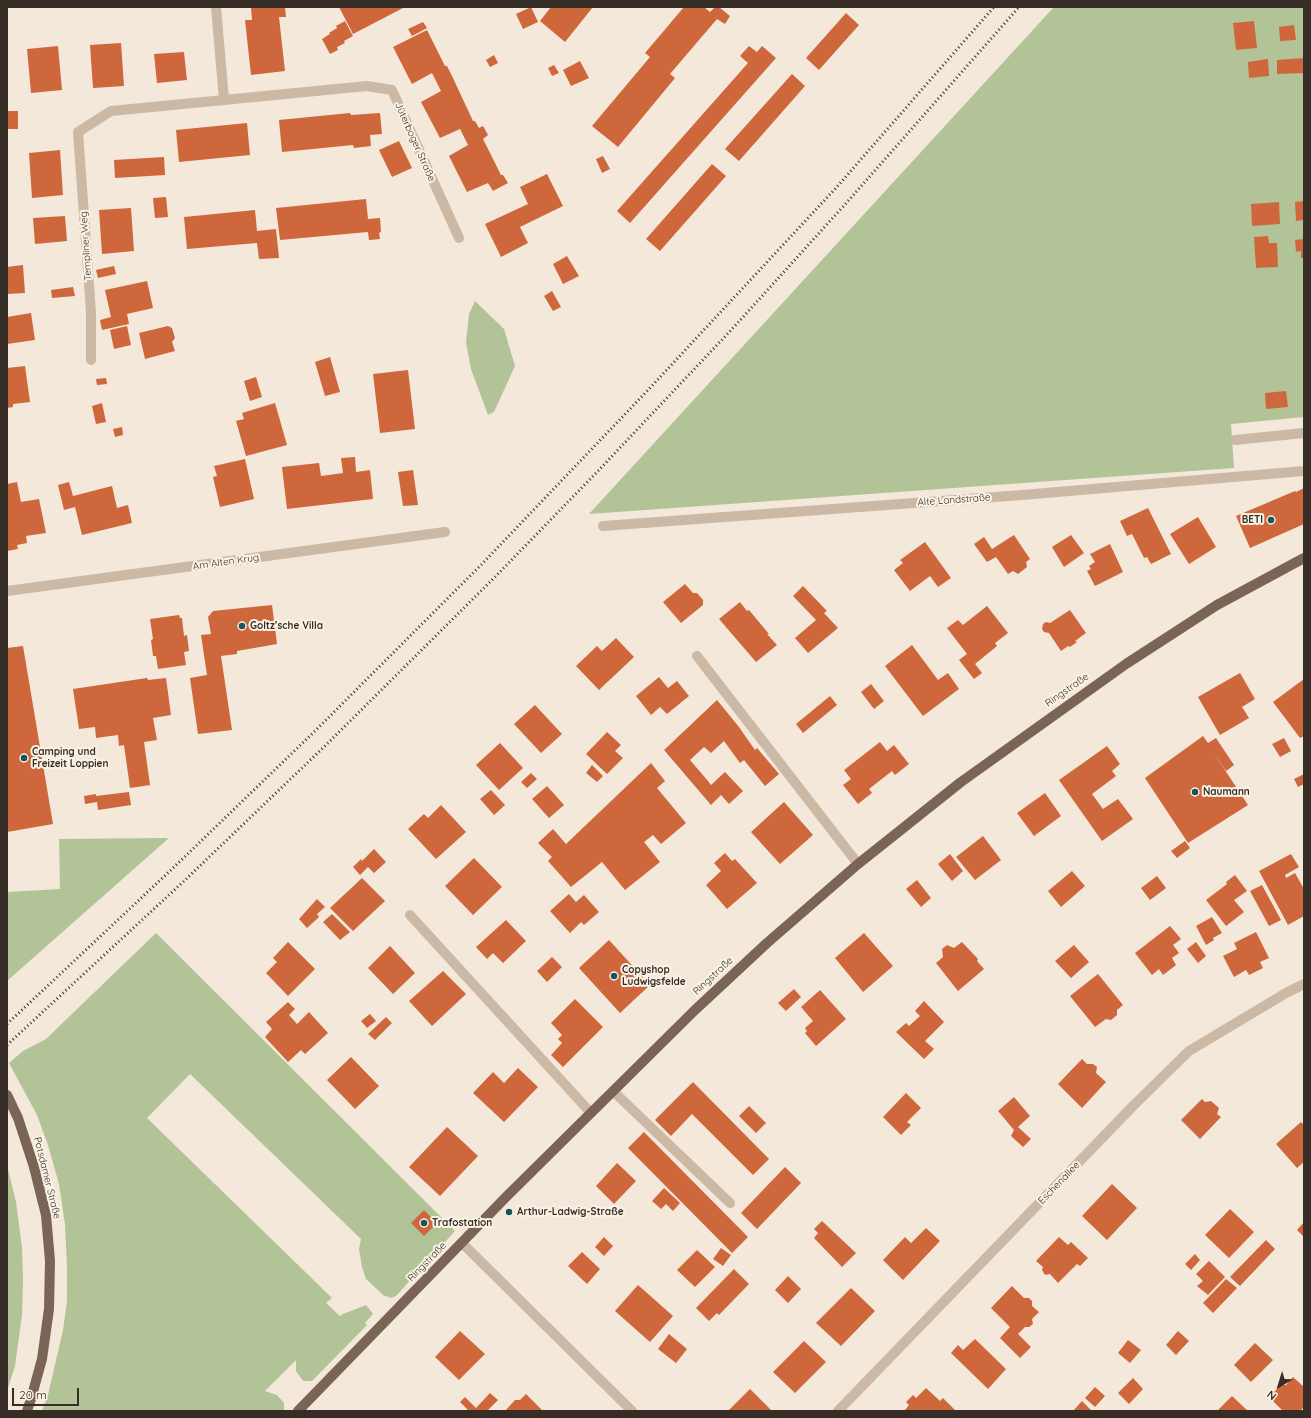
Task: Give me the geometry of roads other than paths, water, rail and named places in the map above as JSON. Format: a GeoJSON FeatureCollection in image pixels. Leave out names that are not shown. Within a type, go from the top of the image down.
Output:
{"type":"FeatureCollection","features":[{"type":"Feature","properties":{"kind":"main road","name":"Ringstraße"},"geometry":{"type":"LineString","coordinates":[[298,1411],[528,1175],[695,1010],[767,943],[858,864],[961,782],[1126,664],[1216,605],[1304,558]]}},
{"type":"Feature","properties":{"kind":"main road","name":"Potsdamer Straße"},"geometry":{"type":"LineString","coordinates":[[7,1096],[18,1118],[34,1167],[46,1214],[50,1261],[49,1309],[42,1359],[27,1411]]}},
{"type":"Feature","properties":{"kind":"street"},"geometry":{"type":"LineString","coordinates":[[216,7],[224,100]]}},
{"type":"Feature","properties":{"kind":"street","name":"Jüterboger Straße"},"geometry":{"type":"LineString","coordinates":[[78,132],[111,111],[367,86],[392,90],[459,238]]}},
{"type":"Feature","properties":{"kind":"street","name":"Templiner Weg"},"geometry":{"type":"LineString","coordinates":[[78,132],[91,312],[91,360]]}},
{"type":"Feature","properties":{"kind":"street"},"geometry":{"type":"LineString","coordinates":[[1235,440],[1304,433]]}},
{"type":"Feature","properties":{"kind":"street","name":"Alte Landstraße"},"geometry":{"type":"LineString","coordinates":[[603,526],[1022,495],[1304,471]]}},
{"type":"Feature","properties":{"kind":"street","name":"Am Alten Krug"},"geometry":{"type":"LineString","coordinates":[[7,591],[445,532]]}},
{"type":"Feature","properties":{"kind":"street"},"geometry":{"type":"LineString","coordinates":[[697,656],[858,864]]}},
{"type":"Feature","properties":{"kind":"street"},"geometry":{"type":"LineString","coordinates":[[410,914],[591,1113]]}},
{"type":"Feature","properties":{"kind":"street","name":"Eschenallee"},"geometry":{"type":"LineString","coordinates":[[838,1411],[1134,1105],[1189,1051],[1286,993],[1304,984]]}},
{"type":"Feature","properties":{"kind":"street"},"geometry":{"type":"LineString","coordinates":[[613,1091],[730,1203]]}},
{"type":"Feature","properties":{"kind":"street"},"geometry":{"type":"LineString","coordinates":[[462,1243],[632,1411]]}},
{"type":"Feature","properties":{"kind":"railway"},"geometry":{"type":"LineString","coordinates":[[7,1024],[171,870],[315,731],[481,565],[649,389],[835,189],[994,7]]}},
{"type":"Feature","properties":{"kind":"railway"},"geometry":{"type":"LineString","coordinates":[[7,1045],[183,882],[327,744],[494,578],[598,471],[734,327],[849,200],[1019,7]]}},
{"type":"Feature","properties":{"kind":"place","name":"BETI"},"geometry":{"type":"Point","coordinates":[1271,520]}},
{"type":"Feature","properties":{"kind":"place","name":"Goltz’sche Villa"},"geometry":{"type":"Point","coordinates":[242,626]}},
{"type":"Feature","properties":{"kind":"place","name":"Camping und Freizeit Loppien"},"geometry":{"type":"Point","coordinates":[24,758]}},
{"type":"Feature","properties":{"kind":"place","name":"Naumann"},"geometry":{"type":"Point","coordinates":[1195,792]}},
{"type":"Feature","properties":{"kind":"place","name":"Copyshop Ludwigsfelde"},"geometry":{"type":"Point","coordinates":[614,976]}},
{"type":"Feature","properties":{"kind":"place","name":"Arthur-Ladwig-Straße"},"geometry":{"type":"Point","coordinates":[509,1212]}},
{"type":"Feature","properties":{"kind":"place","name":"Trafostation"},"geometry":{"type":"Point","coordinates":[424,1223]}}]}
